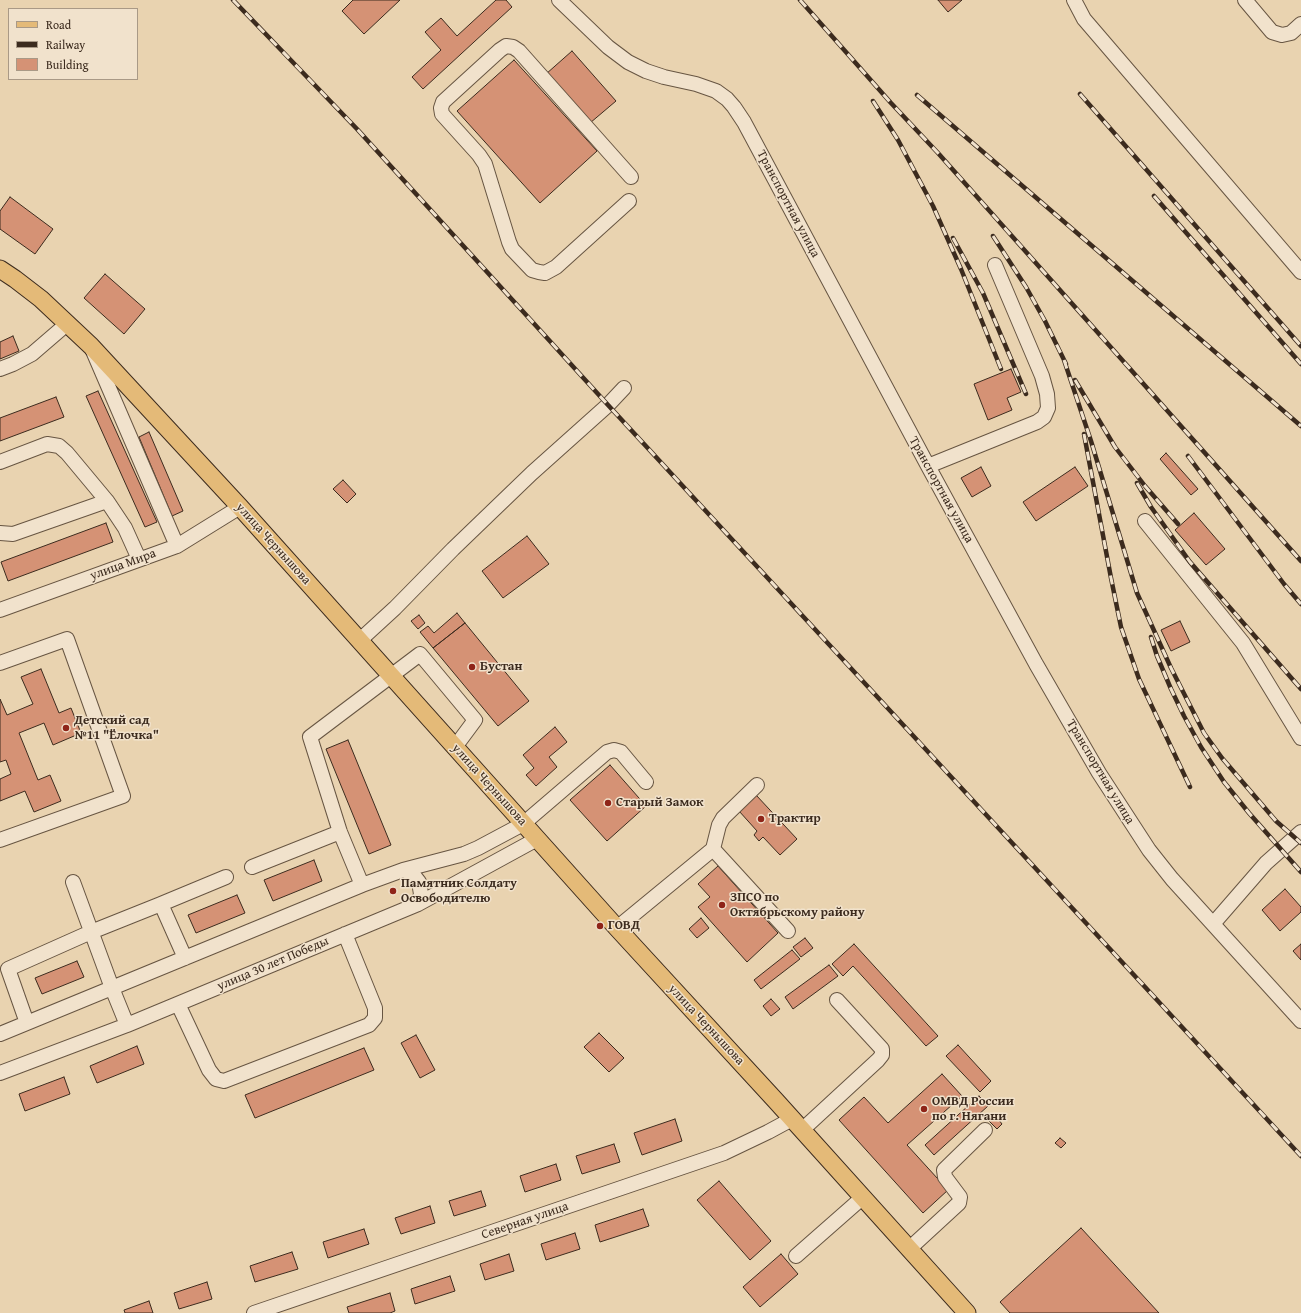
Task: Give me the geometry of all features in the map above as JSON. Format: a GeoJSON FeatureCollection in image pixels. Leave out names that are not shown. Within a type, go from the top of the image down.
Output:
{"type":"FeatureCollection","features":[{"type":"Feature","properties":{"kind":"main road","name":"улица Чернышова"},"geometry":{"type":"LineString","coordinates":[[0,269],[42,299],[68,323],[240,507],[617,928],[797,1124],[967,1313]]}},
{"type":"Feature","properties":{"kind":"street","name":"Транспортная улица"},"geometry":{"type":"LineString","coordinates":[[560,0],[608,47],[628,62],[646,71],[664,77],[696,84],[716,91],[727,99],[734,107],[755,143],[1036,664],[1099,773],[1149,850],[1172,879],[1301,1021]]}},
{"type":"Feature","properties":{"kind":"street"},"geometry":{"type":"LineString","coordinates":[[1074,0],[1088,23],[1301,272]]}},
{"type":"Feature","properties":{"kind":"street"},"geometry":{"type":"LineString","coordinates":[[1245,0],[1272,32],[1282,35],[1291,33],[1301,24]]}},
{"type":"Feature","properties":{"kind":"street"},"geometry":{"type":"LineString","coordinates":[[630,201],[556,267],[545,273],[532,270],[512,249],[485,164],[479,155],[442,114],[441,108],[443,102],[500,50],[506,46],[513,47],[519,51],[631,177]]}},
{"type":"Feature","properties":{"kind":"street"},"geometry":{"type":"LineString","coordinates":[[928,466],[1037,422],[1044,416],[1048,408],[1047,394],[1042,376],[995,265]]}},
{"type":"Feature","properties":{"kind":"street"},"geometry":{"type":"LineString","coordinates":[[0,369],[32,354],[68,323]]}},
{"type":"Feature","properties":{"kind":"street"},"geometry":{"type":"LineString","coordinates":[[90,346],[177,546]]}},
{"type":"Feature","properties":{"kind":"street"},"geometry":{"type":"LineString","coordinates":[[360,641],[527,478],[608,405],[624,388]]}},
{"type":"Feature","properties":{"kind":"street"},"geometry":{"type":"LineString","coordinates":[[0,462],[47,444],[59,446],[67,453],[107,501],[126,528],[139,559]]}},
{"type":"Feature","properties":{"kind":"street"},"geometry":{"type":"LineString","coordinates":[[0,533],[13,534],[107,501]]}},
{"type":"Feature","properties":{"kind":"street","name":"улица Мира"},"geometry":{"type":"LineString","coordinates":[[0,610],[177,546],[240,507]]}},
{"type":"Feature","properties":{"kind":"street"},"geometry":{"type":"LineString","coordinates":[[1145,521],[1243,643],[1301,738]]}},
{"type":"Feature","properties":{"kind":"street"},"geometry":{"type":"LineString","coordinates":[[0,662],[67,639],[123,796],[0,840]]}},
{"type":"Feature","properties":{"kind":"street"},"geometry":{"type":"LineString","coordinates":[[362,885],[340,832],[310,737],[420,654],[475,720],[455,746]]}},
{"type":"Feature","properties":{"kind":"street"},"geometry":{"type":"LineString","coordinates":[[0,1034],[362,885],[403,870],[464,854],[478,848],[524,824],[607,752],[614,750],[621,752],[646,782]]}},
{"type":"Feature","properties":{"kind":"street"},"geometry":{"type":"LineString","coordinates":[[617,928],[713,849],[719,825],[723,818],[757,785]]}},
{"type":"Feature","properties":{"kind":"street"},"geometry":{"type":"LineString","coordinates":[[252,867],[340,832]]}},
{"type":"Feature","properties":{"kind":"street"},"geometry":{"type":"LineString","coordinates":[[1212,924],[1266,863],[1301,832]]}},
{"type":"Feature","properties":{"kind":"street","name":"улица 30 лет Победы"},"geometry":{"type":"LineString","coordinates":[[0,1073],[127,1025],[418,904],[537,838]]}},
{"type":"Feature","properties":{"kind":"street"},"geometry":{"type":"LineString","coordinates":[[713,849],[788,931]]}},
{"type":"Feature","properties":{"kind":"street"},"geometry":{"type":"LineString","coordinates":[[403,870],[412,873],[419,882],[421,894],[418,904]]}},
{"type":"Feature","properties":{"kind":"street"},"geometry":{"type":"LineString","coordinates":[[27,1023],[8,969],[91,932],[226,877]]}},
{"type":"Feature","properties":{"kind":"street"},"geometry":{"type":"LineString","coordinates":[[72,882],[127,1025]]}},
{"type":"Feature","properties":{"kind":"street"},"geometry":{"type":"LineString","coordinates":[[161,904],[185,958]]}},
{"type":"Feature","properties":{"kind":"street"},"geometry":{"type":"LineString","coordinates":[[178,1004],[209,1070],[216,1080],[224,1081],[369,1025],[375,1018],[375,1008],[345,934]]}},
{"type":"Feature","properties":{"kind":"street","name":"Северная улица"},"geometry":{"type":"LineString","coordinates":[[254,1313],[724,1153],[768,1132],[797,1124],[878,1060],[882,1054],[882,1049],[837,1000]]}},
{"type":"Feature","properties":{"kind":"street"},"geometry":{"type":"LineString","coordinates":[[909,1249],[959,1203],[960,1197],[945,1177],[944,1170],[985,1130]]}},
{"type":"Feature","properties":{"kind":"street"},"geometry":{"type":"LineString","coordinates":[[796,1256],[862,1198]]}},
{"type":"Feature","properties":{"kind":"building"},"geometry":{"type":"Polygon","coordinates":[[[353,0],[400,0],[364,34],[342,11],[353,0]]]}},
{"type":"Feature","properties":{"kind":"building"},"geometry":{"type":"Polygon","coordinates":[[[496,0],[506,0],[512,7],[423,89],[412,77],[441,50],[425,32],[441,18],[457,36],[496,0]]]}},
{"type":"Feature","properties":{"kind":"building"},"geometry":{"type":"Polygon","coordinates":[[[938,0],[962,0],[948,12],[938,0]]]}},
{"type":"Feature","properties":{"kind":"building"},"geometry":{"type":"Polygon","coordinates":[[[572,51],[616,101],[590,123],[546,74],[572,51]]]}},
{"type":"Feature","properties":{"kind":"building"},"geometry":{"type":"Polygon","coordinates":[[[514,60],[597,151],[540,203],[457,111],[514,60]]]}},
{"type":"Feature","properties":{"kind":"building"},"geometry":{"type":"Polygon","coordinates":[[[10,197],[53,229],[35,254],[0,229],[0,211],[10,197]]]}},
{"type":"Feature","properties":{"kind":"building"},"geometry":{"type":"Polygon","coordinates":[[[105,274],[145,309],[124,334],[84,298],[105,274]]]}},
{"type":"Feature","properties":{"kind":"building"},"geometry":{"type":"Polygon","coordinates":[[[13,336],[19,351],[0,359],[0,342],[13,336]]]}},
{"type":"Feature","properties":{"kind":"building"},"geometry":{"type":"Polygon","coordinates":[[[1011,369],[1021,392],[1007,398],[1012,410],[988,420],[974,384],[1011,369]]]}},
{"type":"Feature","properties":{"kind":"building"},"geometry":{"type":"Polygon","coordinates":[[[98,391],[157,522],[145,527],[86,396],[98,391]]]}},
{"type":"Feature","properties":{"kind":"building"},"geometry":{"type":"Polygon","coordinates":[[[56,397],[64,417],[0,441],[0,418],[56,397]]]}},
{"type":"Feature","properties":{"kind":"building"},"geometry":{"type":"Polygon","coordinates":[[[149,432],[183,511],[172,516],[139,437],[149,432]]]}},
{"type":"Feature","properties":{"kind":"building"},"geometry":{"type":"Polygon","coordinates":[[[1166,453],[1198,489],[1191,495],[1160,459],[1166,453]]]}},
{"type":"Feature","properties":{"kind":"building"},"geometry":{"type":"Polygon","coordinates":[[[981,467],[991,486],[972,497],[961,478],[981,467]]]}},
{"type":"Feature","properties":{"kind":"building"},"geometry":{"type":"Polygon","coordinates":[[[1075,467],[1088,486],[1036,521],[1023,502],[1075,467]]]}},
{"type":"Feature","properties":{"kind":"building"},"geometry":{"type":"Polygon","coordinates":[[[343,480],[356,494],[347,503],[333,489],[343,480]]]}},
{"type":"Feature","properties":{"kind":"building"},"geometry":{"type":"Polygon","coordinates":[[[1194,513],[1225,549],[1206,565],[1175,530],[1194,513]]]}},
{"type":"Feature","properties":{"kind":"building"},"geometry":{"type":"Polygon","coordinates":[[[106,523],[113,542],[8,581],[1,562],[106,523]]]}},
{"type":"Feature","properties":{"kind":"building"},"geometry":{"type":"Polygon","coordinates":[[[527,536],[549,564],[503,598],[482,571],[527,536]]]}},
{"type":"Feature","properties":{"kind":"building"},"geometry":{"type":"Polygon","coordinates":[[[457,613],[465,623],[433,648],[420,632],[428,626],[434,633],[457,613]]]}},
{"type":"Feature","properties":{"kind":"building"},"geometry":{"type":"Polygon","coordinates":[[[419,615],[425,623],[418,629],[411,621],[419,615]]]}},
{"type":"Feature","properties":{"kind":"building"},"geometry":{"type":"Polygon","coordinates":[[[1180,621],[1190,642],[1171,651],[1161,630],[1180,621]]]}},
{"type":"Feature","properties":{"kind":"building"},"geometry":{"type":"Polygon","coordinates":[[[465,623],[529,701],[498,726],[433,648],[465,623]]]}},
{"type":"Feature","properties":{"kind":"building"},"geometry":{"type":"Polygon","coordinates":[[[41,669],[59,713],[71,708],[81,733],[53,745],[44,723],[19,733],[38,780],[50,775],[61,801],[34,812],[25,791],[0,801],[0,779],[11,774],[6,760],[0,762],[0,699],[7,715],[33,704],[21,677],[41,669]]]}},
{"type":"Feature","properties":{"kind":"building"},"geometry":{"type":"Polygon","coordinates":[[[555,727],[567,742],[549,757],[557,767],[536,786],[526,775],[534,768],[523,755],[555,727]]]}},
{"type":"Feature","properties":{"kind":"building"},"geometry":{"type":"Polygon","coordinates":[[[348,740],[391,845],[369,854],[326,749],[348,740]]]}},
{"type":"Feature","properties":{"kind":"building","name":"Старый Замок"},"geometry":{"type":"Polygon","coordinates":[[[610,765],[646,806],[607,841],[570,800],[610,765]]]}},
{"type":"Feature","properties":{"kind":"building"},"geometry":{"type":"Polygon","coordinates":[[[756,795],[797,839],[780,855],[763,837],[759,841],[754,835],[757,831],[739,811],[756,795]]]}},
{"type":"Feature","properties":{"kind":"building"},"geometry":{"type":"Polygon","coordinates":[[[314,860],[322,881],[273,901],[264,880],[314,860]]]}},
{"type":"Feature","properties":{"kind":"building"},"geometry":{"type":"Polygon","coordinates":[[[718,866],[778,933],[747,962],[698,907],[710,897],[698,884],[718,866]]]}},
{"type":"Feature","properties":{"kind":"building"},"geometry":{"type":"Polygon","coordinates":[[[1285,889],[1301,907],[1301,912],[1280,931],[1262,910],[1285,889]]]}},
{"type":"Feature","properties":{"kind":"building"},"geometry":{"type":"Polygon","coordinates":[[[237,895],[245,913],[196,933],[188,915],[237,895]]]}},
{"type":"Feature","properties":{"kind":"building"},"geometry":{"type":"Polygon","coordinates":[[[701,918],[709,928],[697,938],[689,929],[701,918]]]}},
{"type":"Feature","properties":{"kind":"building"},"geometry":{"type":"Polygon","coordinates":[[[805,938],[813,948],[801,957],[793,947],[805,938]]]}},
{"type":"Feature","properties":{"kind":"building"},"geometry":{"type":"Polygon","coordinates":[[[854,944],[938,1036],[926,1046],[853,966],[843,976],[832,964],[854,944]]]}},
{"type":"Feature","properties":{"kind":"building"},"geometry":{"type":"Polygon","coordinates":[[[1301,944],[1301,960],[1293,951],[1301,944]]]}},
{"type":"Feature","properties":{"kind":"building"},"geometry":{"type":"Polygon","coordinates":[[[792,950],[800,959],[761,989],[754,980],[792,950]]]}},
{"type":"Feature","properties":{"kind":"building"},"geometry":{"type":"Polygon","coordinates":[[[77,961],[84,977],[42,994],[35,978],[77,961]]]}},
{"type":"Feature","properties":{"kind":"building"},"geometry":{"type":"Polygon","coordinates":[[[829,965],[838,976],[793,1009],[785,997],[829,965]]]}},
{"type":"Feature","properties":{"kind":"building"},"geometry":{"type":"Polygon","coordinates":[[[771,999],[780,1009],[771,1016],[763,1006],[771,999]]]}},
{"type":"Feature","properties":{"kind":"building"},"geometry":{"type":"Polygon","coordinates":[[[599,1033],[624,1058],[609,1072],[584,1047],[599,1033]]]}},
{"type":"Feature","properties":{"kind":"building"},"geometry":{"type":"Polygon","coordinates":[[[416,1035],[435,1070],[420,1078],[401,1043],[416,1035]]]}},
{"type":"Feature","properties":{"kind":"building"},"geometry":{"type":"Polygon","coordinates":[[[958,1045],[991,1081],[980,1092],[946,1056],[958,1045]]]}},
{"type":"Feature","properties":{"kind":"building"},"geometry":{"type":"Polygon","coordinates":[[[137,1046],[144,1064],[97,1083],[90,1066],[137,1046]]]}},
{"type":"Feature","properties":{"kind":"building"},"geometry":{"type":"Polygon","coordinates":[[[364,1048],[374,1070],[255,1118],[245,1095],[364,1048]]]}},
{"type":"Feature","properties":{"kind":"building"},"geometry":{"type":"Polygon","coordinates":[[[942,1074],[962,1096],[907,1145],[948,1190],[923,1213],[839,1120],[864,1097],[888,1123],[942,1074]]]}},
{"type":"Feature","properties":{"kind":"building"},"geometry":{"type":"Polygon","coordinates":[[[64,1077],[70,1094],[25,1111],[19,1094],[64,1077]]]}},
{"type":"Feature","properties":{"kind":"building"},"geometry":{"type":"Polygon","coordinates":[[[979,1096],[988,1106],[934,1155],[925,1145],[979,1096]]]}},
{"type":"Feature","properties":{"kind":"building"},"geometry":{"type":"Polygon","coordinates":[[[995,1115],[1002,1124],[997,1129],[989,1121],[995,1115]]]}},
{"type":"Feature","properties":{"kind":"building"},"geometry":{"type":"Polygon","coordinates":[[[675,1119],[682,1141],[642,1155],[634,1133],[675,1119]]]}},
{"type":"Feature","properties":{"kind":"building"},"geometry":{"type":"Polygon","coordinates":[[[1060,1138],[1066,1143],[1061,1148],[1055,1143],[1060,1138]]]}},
{"type":"Feature","properties":{"kind":"building"},"geometry":{"type":"Polygon","coordinates":[[[614,1144],[620,1162],[582,1174],[576,1156],[614,1144]]]}},
{"type":"Feature","properties":{"kind":"building"},"geometry":{"type":"Polygon","coordinates":[[[556,1164],[561,1180],[525,1192],[520,1176],[556,1164]]]}},
{"type":"Feature","properties":{"kind":"building"},"geometry":{"type":"Polygon","coordinates":[[[719,1181],[771,1241],[750,1260],[697,1200],[719,1181]]]}},
{"type":"Feature","properties":{"kind":"building"},"geometry":{"type":"Polygon","coordinates":[[[481,1191],[486,1206],[454,1216],[449,1201],[481,1191]]]}},
{"type":"Feature","properties":{"kind":"building"},"geometry":{"type":"Polygon","coordinates":[[[430,1206],[435,1223],[401,1234],[395,1218],[430,1206]]]}},
{"type":"Feature","properties":{"kind":"building"},"geometry":{"type":"Polygon","coordinates":[[[643,1209],[649,1226],[600,1242],[595,1225],[643,1209]]]}},
{"type":"Feature","properties":{"kind":"building"},"geometry":{"type":"Polygon","coordinates":[[[1081,1228],[1159,1313],[1010,1313],[1000,1302],[1081,1228]]]}},
{"type":"Feature","properties":{"kind":"building"},"geometry":{"type":"Polygon","coordinates":[[[364,1229],[369,1244],[328,1258],[323,1242],[364,1229]]]}},
{"type":"Feature","properties":{"kind":"building"},"geometry":{"type":"Polygon","coordinates":[[[575,1233],[580,1249],[546,1260],[541,1244],[575,1233]]]}},
{"type":"Feature","properties":{"kind":"building"},"geometry":{"type":"Polygon","coordinates":[[[292,1252],[298,1269],[255,1282],[250,1266],[292,1252]]]}},
{"type":"Feature","properties":{"kind":"building"},"geometry":{"type":"Polygon","coordinates":[[[509,1254],[514,1271],[485,1280],[480,1264],[509,1254]]]}},
{"type":"Feature","properties":{"kind":"building"},"geometry":{"type":"Polygon","coordinates":[[[781,1254],[798,1274],[760,1307],[743,1287],[781,1254]]]}},
{"type":"Feature","properties":{"kind":"building"},"geometry":{"type":"Polygon","coordinates":[[[450,1276],[455,1291],[415,1304],[411,1289],[450,1276]]]}},
{"type":"Feature","properties":{"kind":"building"},"geometry":{"type":"Polygon","coordinates":[[[207,1282],[212,1299],[179,1309],[174,1293],[207,1282]]]}},
{"type":"Feature","properties":{"kind":"building"},"geometry":{"type":"Polygon","coordinates":[[[390,1293],[395,1311],[390,1313],[349,1313],[347,1307],[390,1293]]]}},
{"type":"Feature","properties":{"kind":"building"},"geometry":{"type":"Polygon","coordinates":[[[149,1301],[153,1313],[125,1313],[124,1310],[149,1301]]]}},
{"type":"Feature","properties":{"kind":"railway"},"geometry":{"type":"LineString","coordinates":[[233,0],[357,129],[608,405],[1301,1156]]}},
{"type":"Feature","properties":{"kind":"railway"},"geometry":{"type":"LineString","coordinates":[[800,0],[1301,561]]}},
{"type":"Feature","properties":{"kind":"railway"},"geometry":{"type":"LineString","coordinates":[[1080,94],[1301,346]]}},
{"type":"Feature","properties":{"kind":"railway"},"geometry":{"type":"LineString","coordinates":[[917,95],[1301,426]]}},
{"type":"Feature","properties":{"kind":"railway"},"geometry":{"type":"LineString","coordinates":[[873,101],[898,140],[933,206],[961,269],[1001,369]]}},
{"type":"Feature","properties":{"kind":"railway"},"geometry":{"type":"LineString","coordinates":[[1154,196],[1301,364]]}},
{"type":"Feature","properties":{"kind":"railway"},"geometry":{"type":"LineString","coordinates":[[993,236],[1026,287],[1066,364]]}},
{"type":"Feature","properties":{"kind":"railway"},"geometry":{"type":"LineString","coordinates":[[953,238],[983,293],[1026,394]]}},
{"type":"Feature","properties":{"kind":"railway"},"geometry":{"type":"LineString","coordinates":[[1064,360],[1091,441],[1137,593],[1171,668],[1204,733],[1222,758],[1276,821],[1301,843]]}},
{"type":"Feature","properties":{"kind":"railway"},"geometry":{"type":"LineString","coordinates":[[1075,380],[1115,447],[1145,486],[1178,524]]}},
{"type":"Feature","properties":{"kind":"railway"},"geometry":{"type":"LineString","coordinates":[[1084,434],[1121,627],[1139,679],[1190,787]]}},
{"type":"Feature","properties":{"kind":"railway"},"geometry":{"type":"LineString","coordinates":[[1188,456],[1284,584],[1301,604]]}},
{"type":"Feature","properties":{"kind":"railway"},"geometry":{"type":"LineString","coordinates":[[1137,483],[1151,507],[1190,562],[1301,689]]}},
{"type":"Feature","properties":{"kind":"railway"},"geometry":{"type":"LineString","coordinates":[[1151,637],[1157,656],[1171,689],[1201,747],[1224,782],[1301,872]]}},
{"type":"Feature","properties":{"kind":"place","name":"Бустан"},"geometry":{"type":"Point","coordinates":[472,667]}},
{"type":"Feature","properties":{"kind":"place","name":"Детский сад №11 \"Ёлочка\""},"geometry":{"type":"Point","coordinates":[66,728]}},
{"type":"Feature","properties":{"kind":"place","name":"Старый Замок"},"geometry":{"type":"Point","coordinates":[608,803]}},
{"type":"Feature","properties":{"kind":"place","name":"Трактир"},"geometry":{"type":"Point","coordinates":[761,819]}},
{"type":"Feature","properties":{"kind":"place","name":"Памятник Солдату Освободителю"},"geometry":{"type":"Point","coordinates":[393,891]}},
{"type":"Feature","properties":{"kind":"place","name":"ЗПСО по Октябрьскому району"},"geometry":{"type":"Point","coordinates":[722,905]}},
{"type":"Feature","properties":{"kind":"place","name":"ГОВД"},"geometry":{"type":"Point","coordinates":[600,926]}},
{"type":"Feature","properties":{"kind":"place","name":"ОМВД России по г. Нягани"},"geometry":{"type":"Point","coordinates":[924,1109]}}]}
